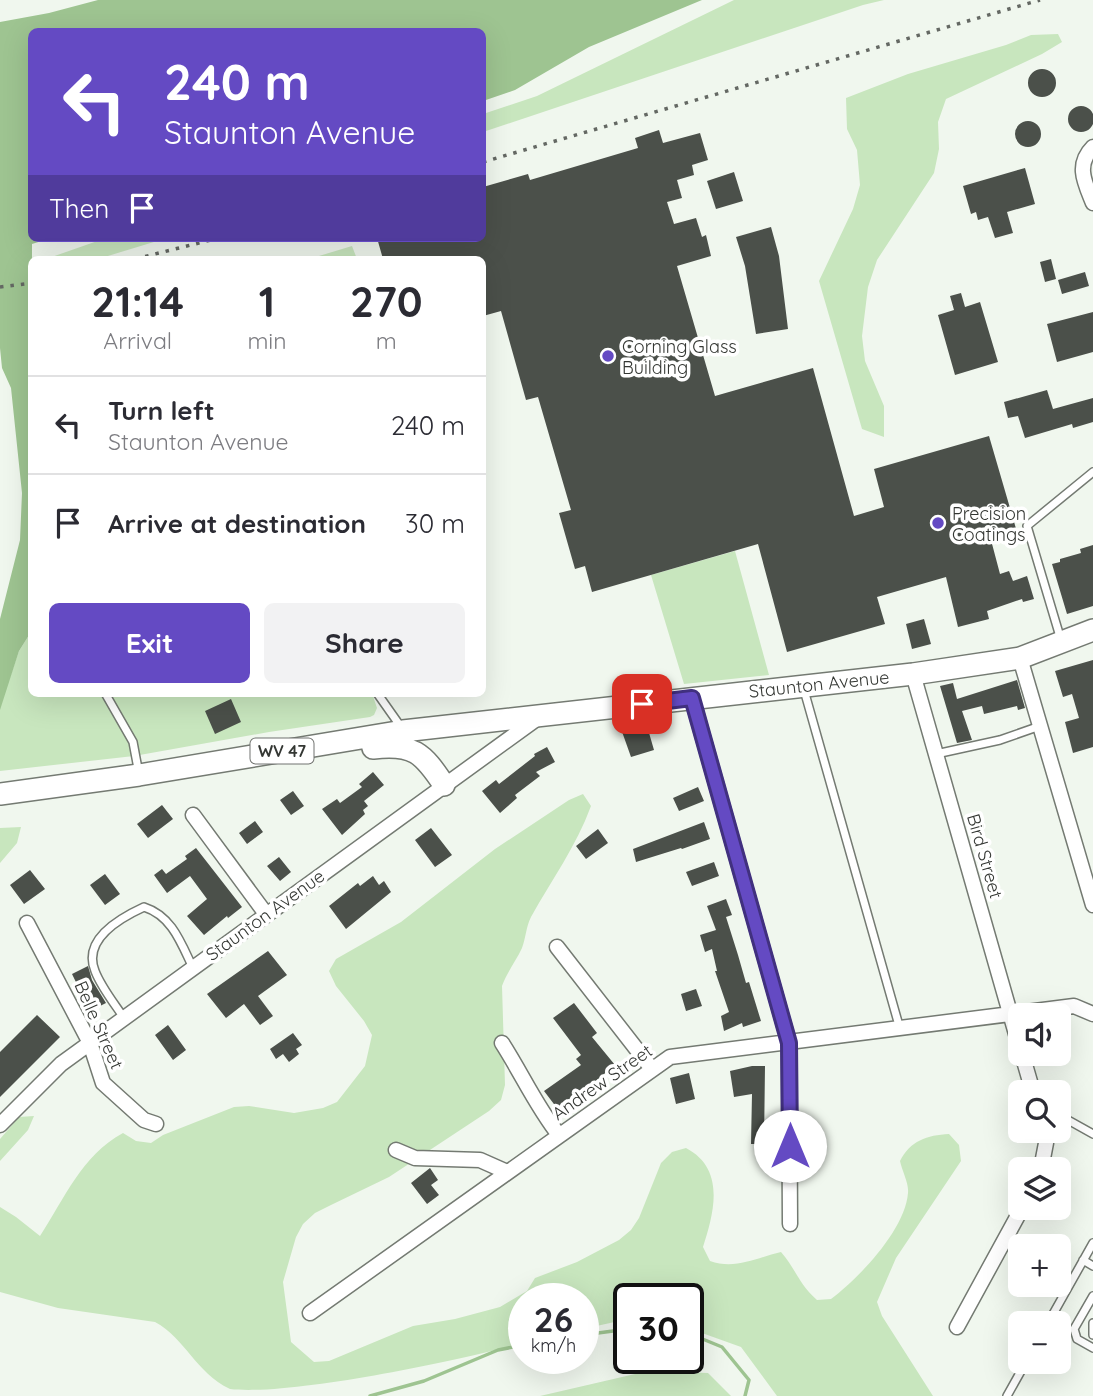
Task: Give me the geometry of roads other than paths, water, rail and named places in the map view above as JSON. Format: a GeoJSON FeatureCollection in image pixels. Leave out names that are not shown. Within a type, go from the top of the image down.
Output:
{"type":"FeatureCollection","features":[{"type":"Feature","properties":{"kind":"main road","name":"Staunton Avenue"},"geometry":{"type":"LineString","coordinates":[[0,794],[139,775],[403,731],[913,674],[1020,659],[1093,630]]}},
{"type":"Feature","properties":{"kind":"main road"},"geometry":{"type":"LineString","coordinates":[[429,728],[430,763]]}},
{"type":"Feature","properties":{"kind":"main road"},"geometry":{"type":"LineString","coordinates":[[267,753],[304,757],[401,746],[413,749],[430,763],[444,785]]}},
{"type":"Feature","properties":{"kind":"street"},"geometry":{"type":"LineString","coordinates":[[1093,147],[1083,161],[1082,176],[1093,203]]}},
{"type":"Feature","properties":{"kind":"street"},"geometry":{"type":"LineString","coordinates":[[1020,659],[1093,905]]}},
{"type":"Feature","properties":{"kind":"street","name":"Bird Street"},"geometry":{"type":"LineString","coordinates":[[913,674],[1008,1006]]}},
{"type":"Feature","properties":{"kind":"street"},"geometry":{"type":"LineString","coordinates":[[692,698],[789,1043],[790,1224]]}},
{"type":"Feature","properties":{"kind":"street","name":"Staunton Avenue"},"geometry":{"type":"LineString","coordinates":[[0,1125],[61,1064],[540,716]]}},
{"type":"Feature","properties":{"kind":"street"},"geometry":{"type":"LineString","coordinates":[[193,815],[267,914]]}},
{"type":"Feature","properties":{"kind":"street","name":"Belle Street"},"geometry":{"type":"LineString","coordinates":[[27,923],[90,1043],[103,1083],[144,1120],[156,1124]]}},
{"type":"Feature","properties":{"kind":"street"},"geometry":{"type":"LineString","coordinates":[[557,947],[652,1069]]}},
{"type":"Feature","properties":{"kind":"street","name":"Andrew Street"},"geometry":{"type":"LineString","coordinates":[[1071,1006],[1093,1014]]}},
{"type":"Feature","properties":{"kind":"street","name":"Andrew Street"},"geometry":{"type":"LineString","coordinates":[[310,1313],[670,1057],[1008,1016]]}},
{"type":"Feature","properties":{"kind":"street"},"geometry":{"type":"LineString","coordinates":[[502,1043],[521,1073],[539,1110],[559,1135]]}},
{"type":"Feature","properties":{"kind":"street"},"geometry":{"type":"LineString","coordinates":[[396,1150],[415,1158],[480,1160],[507,1172]]}},
{"type":"Feature","properties":{"kind":"street"},"geometry":{"type":"LineString","coordinates":[[957,1327],[1015,1220]]}},
{"type":"Feature","properties":{"kind":"lane"},"geometry":{"type":"LineString","coordinates":[[1062,644],[1027,526],[1093,472]]}},
{"type":"Feature","properties":{"kind":"lane"},"geometry":{"type":"LineString","coordinates":[[803,686],[900,1030]]}},
{"type":"Feature","properties":{"kind":"lane"},"geometry":{"type":"LineString","coordinates":[[107,697],[133,743],[139,775]]}},
{"type":"Feature","properties":{"kind":"lane"},"geometry":{"type":"LineString","coordinates":[[380,697],[403,731]]}},
{"type":"Feature","properties":{"kind":"lane"},"geometry":{"type":"LineString","coordinates":[[936,754],[1000,740],[1040,726]]}},
{"type":"Feature","properties":{"kind":"lane"},"geometry":{"type":"LineString","coordinates":[[124,1018],[94,970],[92,955],[106,930],[126,915],[144,907],[155,910],[168,921],[193,968]]}},
{"type":"Feature","properties":{"kind":"lane"},"geometry":{"type":"LineString","coordinates":[[1071,1122],[1093,1134]]}},
{"type":"Feature","properties":{"kind":"lane"},"geometry":{"type":"LineString","coordinates":[[1055,1311],[1093,1243]]}},
{"type":"Feature","properties":{"kind":"lane"},"geometry":{"type":"LineString","coordinates":[[1083,1260],[1093,1266]]}},
{"type":"Feature","properties":{"kind":"lane"},"geometry":{"type":"LineString","coordinates":[[1093,1296],[1074,1329],[1077,1339],[1093,1348]]}},
{"type":"Feature","properties":{"kind":"lane"},"geometry":{"type":"LineString","coordinates":[[1093,1323],[1093,1335]]}},
{"type":"Feature","properties":{"kind":"lane"},"geometry":{"type":"LineString","coordinates":[[1007,1396],[1019,1374]]}},
{"type":"Feature","properties":{"kind":"waterway"},"geometry":{"type":"LineString","coordinates":[[599,1333],[613,1331]]}},
{"type":"Feature","properties":{"kind":"waterway"},"geometry":{"type":"LineString","coordinates":[[704,1340],[722,1347],[749,1380],[745,1396]]}},
{"type":"Feature","properties":{"kind":"waterway"},"geometry":{"type":"LineString","coordinates":[[370,1396],[424,1381],[508,1348]]}},
{"type":"Feature","properties":{"kind":"railway"},"geometry":{"type":"LineString","coordinates":[[486,161],[1040,0]]}},
{"type":"Feature","properties":{"kind":"railway"},"geometry":{"type":"LineString","coordinates":[[147,256],[203,242]]}},
{"type":"Feature","properties":{"kind":"railway"},"geometry":{"type":"LineString","coordinates":[[0,287],[28,284]]}},
{"type":"Feature","properties":{"kind":"place","name":"Corning Glass Building"},"geometry":{"type":"Point","coordinates":[608,356]}},
{"type":"Feature","properties":{"kind":"place","name":"Precision Coatings"},"geometry":{"type":"Point","coordinates":[938,523]}}]}
